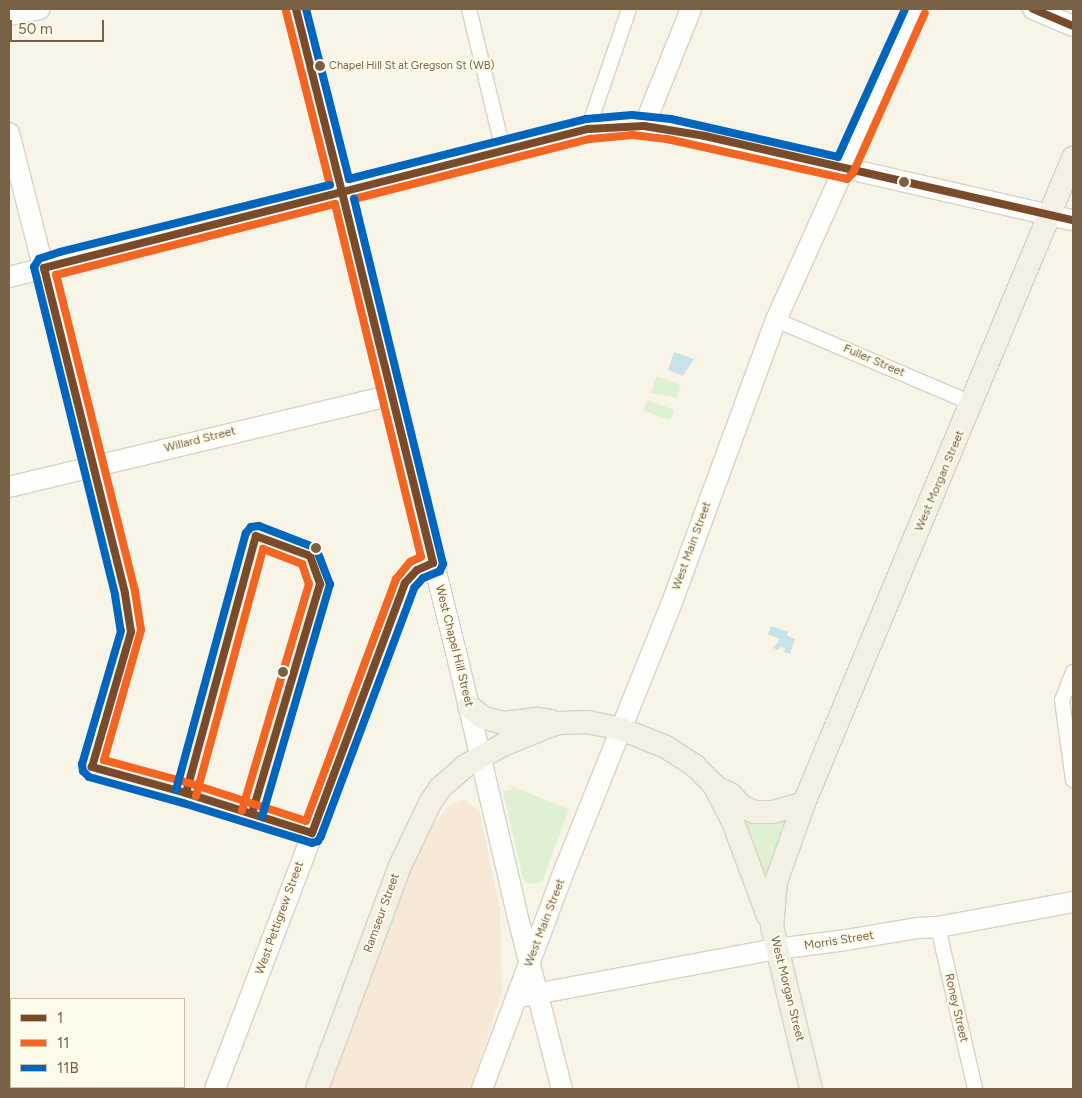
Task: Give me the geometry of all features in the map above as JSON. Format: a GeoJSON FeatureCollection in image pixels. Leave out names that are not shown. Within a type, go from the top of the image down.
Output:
{"type":"FeatureCollection","features":[{"type":"Feature","properties":{"kind":"main road"},"geometry":{"type":"LineString","coordinates":[[9,15],[39,9]]}},
{"type":"Feature","properties":{"kind":"main road","name":"West Chapel Hill Street"},"geometry":{"type":"LineString","coordinates":[[296,9],[390,395],[469,706],[529,963],[562,1089]]}},
{"type":"Feature","properties":{"kind":"main road"},"geometry":{"type":"LineString","coordinates":[[644,126],[691,9]]}},
{"type":"Feature","properties":{"kind":"main road","name":"West Main Street"},"geometry":{"type":"LineString","coordinates":[[482,1089],[529,963],[671,605],[776,320],[916,9]]}},
{"type":"Feature","properties":{"kind":"main road"},"geometry":{"type":"LineString","coordinates":[[1032,9],[1073,26]]}},
{"type":"Feature","properties":{"kind":"main road"},"geometry":{"type":"LineString","coordinates":[[9,277],[503,150],[588,129],[614,126],[644,126],[705,136],[1073,220]]}},
{"type":"Feature","properties":{"kind":"main road"},"geometry":{"type":"LineString","coordinates":[[9,133],[94,466]]}},
{"type":"Feature","properties":{"kind":"main road","name":"West Morgan Street"},"geometry":{"type":"LineString","coordinates":[[811,1089],[772,927],[776,882],[804,802],[1073,158]]}},
{"type":"Feature","properties":{"kind":"main road","name":"Willard Street"},"geometry":{"type":"LineString","coordinates":[[9,487],[390,395]]}},
{"type":"Feature","properties":{"kind":"main road","name":"West Pettigrew Street"},"geometry":{"type":"LineString","coordinates":[[215,1089],[330,788],[400,596],[411,576],[433,563]]}},
{"type":"Feature","properties":{"kind":"main road"},"geometry":{"type":"LineString","coordinates":[[469,706],[482,716],[503,723],[537,719],[559,723],[588,722],[621,729],[666,747],[695,766],[714,785],[730,794],[743,808],[755,812],[781,810],[804,802]]}},
{"type":"Feature","properties":{"kind":"main road","name":"Ramseur Street"},"geometry":{"type":"LineString","coordinates":[[317,1089],[399,868],[421,819],[445,784],[465,766],[502,745],[559,723]]}},
{"type":"Feature","properties":{"kind":"main road"},"geometry":{"type":"LineString","coordinates":[[714,785],[733,822],[772,927]]}},
{"type":"Feature","properties":{"kind":"main road","name":"Morris Street"},"geometry":{"type":"LineString","coordinates":[[516,998],[778,949],[918,928],[938,927],[1073,902]]}},
{"type":"Feature","properties":{"kind":"street"},"geometry":{"type":"LineString","coordinates":[[469,9],[503,150]]}},
{"type":"Feature","properties":{"kind":"street"},"geometry":{"type":"LineString","coordinates":[[588,129],[629,9]]}},
{"type":"Feature","properties":{"kind":"street","name":"Fuller Street"},"geometry":{"type":"LineString","coordinates":[[776,320],[972,403]]}},
{"type":"Feature","properties":{"kind":"street"},"geometry":{"type":"LineString","coordinates":[[92,767],[131,632],[125,593],[94,466]]}},
{"type":"Feature","properties":{"kind":"street"},"geometry":{"type":"LineString","coordinates":[[1073,672],[1062,700],[1073,780]]}},
{"type":"Feature","properties":{"kind":"street","name":"Roney Street"},"geometry":{"type":"LineString","coordinates":[[938,927],[975,1089]]}},
{"type":"Feature","properties":{"kind":"shaded area"},"geometry":{"type":"Polygon","coordinates":[[[464,799],[480,813],[500,909],[502,992],[471,1089],[323,1089],[416,847],[448,807],[464,799]]]}},
{"type":"Feature","properties":{"kind":"green space"},"geometry":{"type":"Polygon","coordinates":[[[657,376],[681,385],[677,398],[651,393],[657,376]]]}},
{"type":"Feature","properties":{"kind":"green space"},"geometry":{"type":"Polygon","coordinates":[[[647,400],[674,410],[670,420],[643,410],[647,400]]]}},
{"type":"Feature","properties":{"kind":"green space"},"geometry":{"type":"Polygon","coordinates":[[[511,786],[569,809],[542,882],[531,884],[523,880],[503,791],[513,789],[511,786]]]}},
{"type":"Feature","properties":{"kind":"green space"},"geometry":{"type":"Polygon","coordinates":[[[790,811],[768,873],[763,874],[739,814],[790,811]]]}},
{"type":"Feature","properties":{"kind":"water"},"geometry":{"type":"Polygon","coordinates":[[[674,352],[694,359],[683,376],[668,370],[674,352]]]}},
{"type":"Feature","properties":{"kind":"water"},"geometry":{"type":"Polygon","coordinates":[[[771,626],[788,632],[787,636],[795,639],[790,654],[784,652],[785,648],[780,647],[778,650],[773,648],[780,639],[768,634],[771,626]]]}},
{"type":"Feature","properties":{"kind":"transit line","name":"1"},"geometry":{"type":"LineString","coordinates":[[296,9],[342,192]]}},
{"type":"Feature","properties":{"kind":"transit line","name":"11B"},"geometry":{"type":"LineString","coordinates":[[306,9],[349,179],[586,119],[632,115],[671,119],[838,157],[905,9]]}},
{"type":"Feature","properties":{"kind":"transit line","name":"1"},"geometry":{"type":"LineString","coordinates":[[1033,9],[1073,26]]}},
{"type":"Feature","properties":{"kind":"transit line","name":"11"},"geometry":{"type":"LineString","coordinates":[[286,11],[330,185]]}},
{"type":"Feature","properties":{"kind":"transit line","name":"11"},"geometry":{"type":"LineString","coordinates":[[354,199],[590,139],[633,135],[667,139],[847,179],[853,173],[925,13]]}},
{"type":"Feature","properties":{"kind":"transit line","name":"1"},"geometry":{"type":"LineString","coordinates":[[342,192],[588,129],[644,126],[705,136],[1073,220]]}},
{"type":"Feature","properties":{"kind":"transit line","name":"11B"},"geometry":{"type":"LineString","coordinates":[[330,185],[60,252],[39,259],[34,267],[115,595],[121,631],[82,764],[83,771],[89,777],[183,803],[312,843],[318,841],[321,836],[414,588],[423,578],[440,571],[443,564],[354,199]]}},
{"type":"Feature","properties":{"kind":"transit line","name":"1"},"geometry":{"type":"LineString","coordinates":[[342,192],[433,563],[417,570],[405,583],[312,833],[186,793],[92,767],[131,632],[125,593],[44,268],[342,192]]}},
{"type":"Feature","properties":{"kind":"transit line","name":"11"},"geometry":{"type":"LineString","coordinates":[[335,204],[421,557],[410,562],[396,579],[306,821],[189,783],[104,760],[141,630],[135,591],[56,275],[335,204]]}},
{"type":"Feature","properties":{"kind":"transit line","name":"11B"},"geometry":{"type":"LineString","coordinates":[[176,790],[246,533],[251,527],[259,526],[316,548],[330,584],[262,816]]}},
{"type":"Feature","properties":{"kind":"transit line","name":"1"},"geometry":{"type":"LineString","coordinates":[[186,793],[256,536],[310,556],[320,584],[252,813]]}},
{"type":"Feature","properties":{"kind":"transit line","name":"11"},"geometry":{"type":"LineString","coordinates":[[196,796],[263,549],[302,564],[309,584],[242,810]]}},
{"type":"Feature","properties":{"kind":"place","name":"Chapel Hill St at Gregson St (WB)"},"geometry":{"type":"Point","coordinates":[320,66]}}]}
